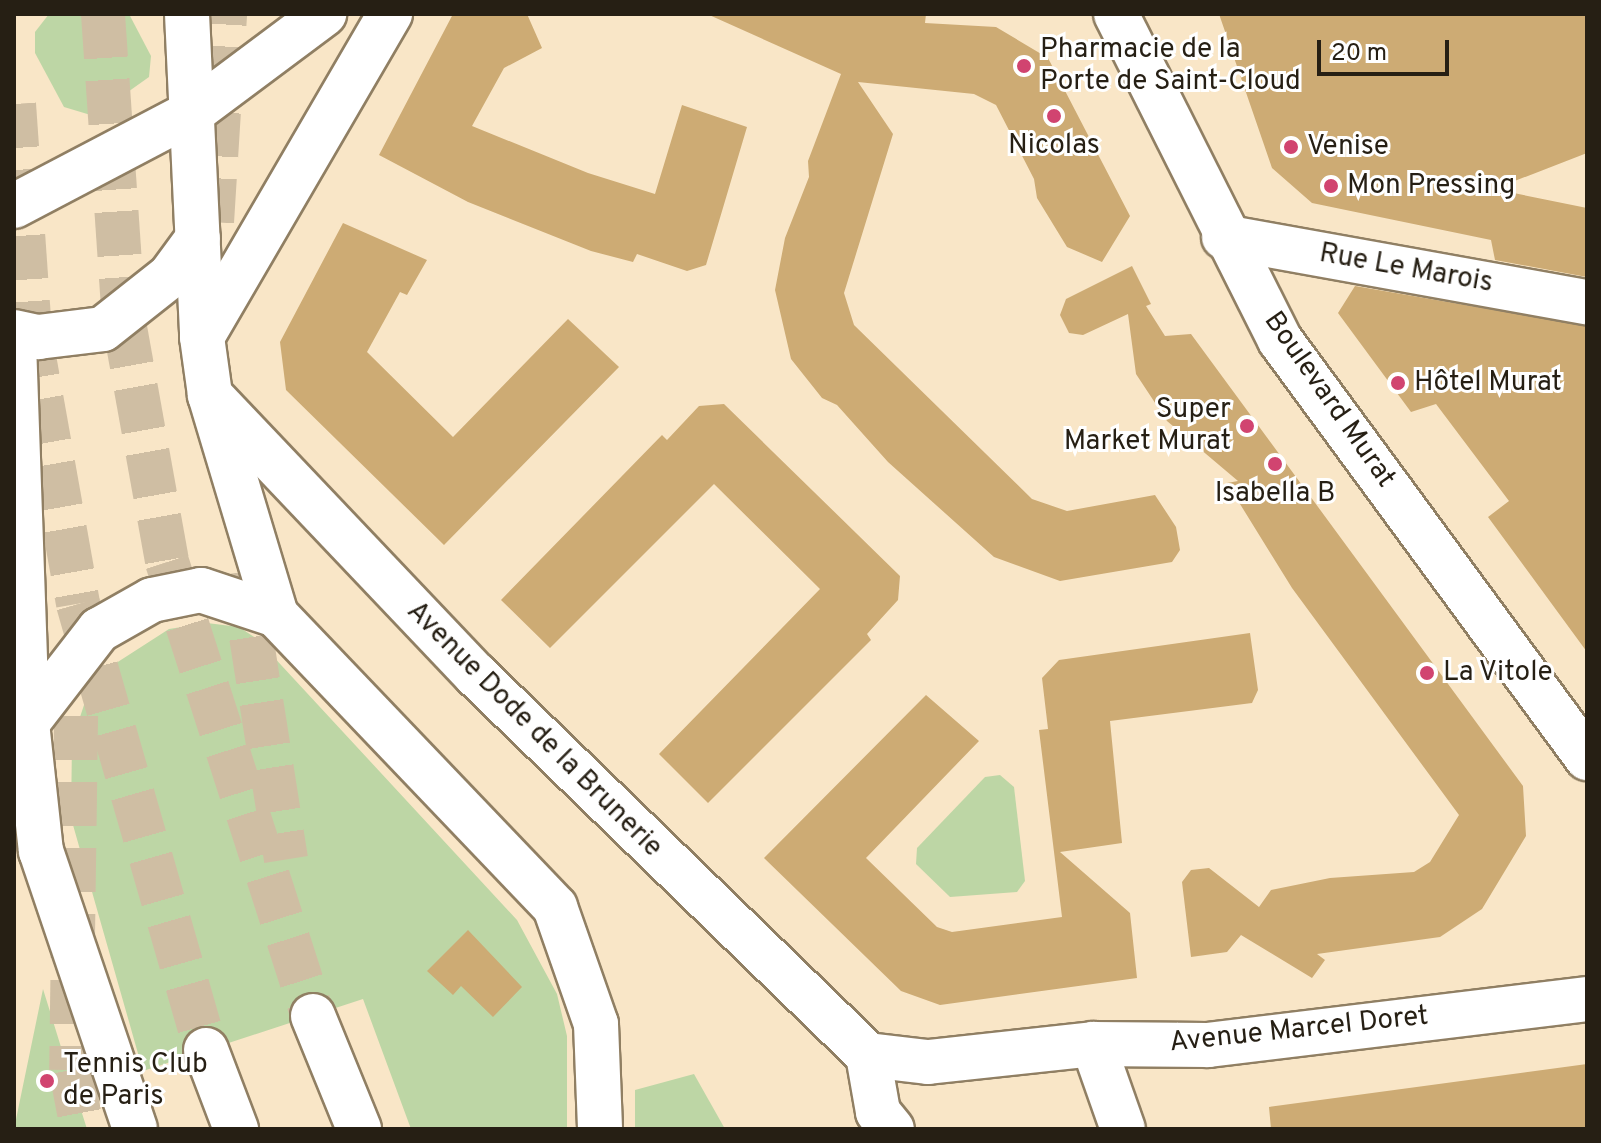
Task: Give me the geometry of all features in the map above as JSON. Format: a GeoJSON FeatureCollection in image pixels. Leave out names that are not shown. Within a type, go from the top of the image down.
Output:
{"type":"FeatureCollection","features":[{"type":"Feature","properties":{"kind":"main road"},"geometry":{"type":"LineString","coordinates":[[187,14],[202,337],[210,395],[276,615],[555,907],[596,1024],[600,1129]]}},
{"type":"Feature","properties":{"kind":"main road"},"geometry":{"type":"LineString","coordinates":[[14,206],[193,112],[324,14]]}},
{"type":"Feature","properties":{"kind":"main road"},"geometry":{"type":"LineString","coordinates":[[202,337],[390,14]]}},
{"type":"Feature","properties":{"kind":"main road","name":"Boulevard Murat"},"geometry":{"type":"LineString","coordinates":[[1116,14],[1224,237],[1280,340],[1587,758]]}},
{"type":"Feature","properties":{"kind":"main road","name":"Rue Le Marois"},"geometry":{"type":"LineString","coordinates":[[1224,237],[1587,302]]}},
{"type":"Feature","properties":{"kind":"main road"},"geometry":{"type":"LineString","coordinates":[[135,1129],[41,851],[27,723],[14,350],[38,337],[107,338],[170,276],[198,238]]}},
{"type":"Feature","properties":{"kind":"main road","name":"Avenue Dode de la Brunerie"},"geometry":{"type":"LineString","coordinates":[[210,395],[476,675],[868,1055]]}},
{"type":"Feature","properties":{"kind":"main road"},"geometry":{"type":"LineString","coordinates":[[27,723],[99,630],[152,600],[201,590],[276,615]]}},
{"type":"Feature","properties":{"kind":"main road","name":"Avenue Marcel Doret"},"geometry":{"type":"LineString","coordinates":[[868,1055],[928,1062],[1093,1044],[1208,1045],[1587,999]]}},
{"type":"Feature","properties":{"kind":"main road"},"geometry":{"type":"LineString","coordinates":[[313,1016],[359,1129]]}},
{"type":"Feature","properties":{"kind":"main road"},"geometry":{"type":"LineString","coordinates":[[1093,1044],[1123,1129]]}},
{"type":"Feature","properties":{"kind":"main road"},"geometry":{"type":"LineString","coordinates":[[206,1050],[236,1129]]}},
{"type":"Feature","properties":{"kind":"main road"},"geometry":{"type":"LineString","coordinates":[[868,1055],[878,1112],[892,1129]]}},
{"type":"Feature","properties":{"kind":"green space"},"geometry":{"type":"Polygon","coordinates":[[[49,14],[129,14],[151,56],[149,77],[94,116],[64,107],[35,53],[35,32],[49,14]]]}},
{"type":"Feature","properties":{"kind":"green space"},"geometry":{"type":"Polygon","coordinates":[[[207,623],[239,627],[257,639],[517,920],[557,994],[567,1036],[567,1129],[411,1129],[363,999],[143,1071],[71,818],[72,741],[86,699],[110,667],[169,629],[207,623]]]}},
{"type":"Feature","properties":{"kind":"green space"},"geometry":{"type":"Polygon","coordinates":[[[1000,775],[1014,787],[1025,881],[1017,892],[950,897],[916,864],[917,848],[985,777],[1000,775]]]}},
{"type":"Feature","properties":{"kind":"green space","name":"Tennis Club de Paris"},"geometry":{"type":"Polygon","coordinates":[[[43,989],[61,1047],[87,1129],[14,1129],[43,989]]]}},
{"type":"Feature","properties":{"kind":"green space"},"geometry":{"type":"Polygon","coordinates":[[[694,1074],[725,1129],[635,1129],[635,1090],[694,1074]]]}},
{"type":"Feature","properties":{"kind":"building"},"geometry":{"type":"Polygon","coordinates":[[[453,14],[527,14],[542,48],[504,68],[472,126],[588,173],[655,194],[682,105],[747,127],[706,265],[687,271],[637,254],[633,262],[591,251],[468,202],[379,155],[453,14]]]}},
{"type":"Feature","properties":{"kind":"building"},"geometry":{"type":"Polygon","coordinates":[[[707,14],[926,14],[925,23],[996,27],[1048,58],[1130,216],[1102,262],[1067,247],[1037,198],[1034,179],[996,105],[974,94],[858,82],[893,134],[844,293],[854,325],[1032,499],[1067,511],[1155,495],[1176,527],[1180,550],[1172,562],[1060,581],[994,557],[888,462],[837,405],[822,398],[791,359],[775,290],[785,238],[809,177],[808,161],[841,74],[707,14]]]}},
{"type":"Feature","properties":{"kind":"building"},"geometry":{"type":"Polygon","coordinates":[[[1219,14],[1587,14],[1587,153],[1494,189],[1587,208],[1587,277],[1495,260],[1491,240],[1312,203],[1272,168],[1219,14]]]}},
{"type":"Feature","properties":{"kind":"building"},"geometry":{"type":"Polygon","coordinates":[[[343,223],[427,260],[407,295],[400,292],[367,352],[453,437],[568,319],[619,367],[444,545],[286,390],[280,342],[343,223]]]}},
{"type":"Feature","properties":{"kind":"building"},"geometry":{"type":"Polygon","coordinates":[[[1132,266],[1151,304],[1146,306],[1165,336],[1191,334],[1523,786],[1526,836],[1482,909],[1440,937],[1317,954],[1325,960],[1312,978],[1241,935],[1227,952],[1191,957],[1182,882],[1191,870],[1209,868],[1259,907],[1271,890],[1330,878],[1414,872],[1430,862],[1459,815],[1292,588],[1227,483],[1238,481],[1167,421],[1136,374],[1128,314],[1083,335],[1069,333],[1060,315],[1066,299],[1132,266]]]}},
{"type":"Feature","properties":{"kind":"building"},"geometry":{"type":"Polygon","coordinates":[[[1355,286],[1587,326],[1587,652],[1488,517],[1509,501],[1436,404],[1411,412],[1338,313],[1355,286]]]}},
{"type":"Feature","properties":{"kind":"building"},"geometry":{"type":"Polygon","coordinates":[[[724,404],[900,576],[898,600],[867,634],[871,640],[708,803],[659,754],[820,589],[714,484],[550,648],[501,600],[662,435],[667,440],[699,406],[724,404]]]}},
{"type":"Feature","properties":{"kind":"building"},"geometry":{"type":"Polygon","coordinates":[[[1250,633],[1258,690],[1252,703],[1110,721],[1122,843],[1060,852],[1130,913],[1137,978],[940,1005],[901,991],[764,858],[926,695],[979,741],[866,858],[937,927],[952,932],[1062,917],[1039,730],[1048,729],[1042,678],[1059,660],[1250,633]]]}},
{"type":"Feature","properties":{"kind":"building"},"geometry":{"type":"Polygon","coordinates":[[[468,930],[522,987],[493,1017],[461,986],[453,995],[427,971],[468,930]]]}},
{"type":"Feature","properties":{"kind":"building"},"geometry":{"type":"Polygon","coordinates":[[[1587,1064],[1587,1129],[1271,1129],[1269,1107],[1587,1064]]]}},
{"type":"Feature","properties":{"kind":"tunnel"},"geometry":{"type":"LineString","coordinates":[[103,14],[124,322],[167,562],[313,1016]]}},
{"type":"Feature","properties":{"kind":"tunnel"},"geometry":{"type":"LineString","coordinates":[[212,222],[225,14]]}},
{"type":"Feature","properties":{"kind":"tunnel"},"geometry":{"type":"LineString","coordinates":[[14,104],[30,334],[78,604],[206,1050]]}},
{"type":"Feature","properties":{"kind":"tunnel"},"geometry":{"type":"LineString","coordinates":[[241,572],[286,859]]}},
{"type":"Feature","properties":{"kind":"tunnel"},"geometry":{"type":"LineString","coordinates":[[77,650],[71,1070],[82,1129]]}},
{"type":"Feature","properties":{"kind":"place","name":"Pharmacie de la Porte de Saint-Cloud"},"geometry":{"type":"Point","coordinates":[1024,66]}},
{"type":"Feature","properties":{"kind":"place","name":"Nicolas"},"geometry":{"type":"Point","coordinates":[1054,116]}},
{"type":"Feature","properties":{"kind":"place","name":"Venise"},"geometry":{"type":"Point","coordinates":[1291,147]}},
{"type":"Feature","properties":{"kind":"place","name":"Mon Pressing"},"geometry":{"type":"Point","coordinates":[1331,186]}},
{"type":"Feature","properties":{"kind":"place","name":"Hôtel Murat"},"geometry":{"type":"Point","coordinates":[1398,383]}},
{"type":"Feature","properties":{"kind":"place","name":"Super Market Murat"},"geometry":{"type":"Point","coordinates":[1247,426]}},
{"type":"Feature","properties":{"kind":"place","name":"Isabella B"},"geometry":{"type":"Point","coordinates":[1275,464]}},
{"type":"Feature","properties":{"kind":"place","name":"La Vitole"},"geometry":{"type":"Point","coordinates":[1427,673]}},
{"type":"Feature","properties":{"kind":"place","name":"Tennis Club de Paris"},"geometry":{"type":"Point","coordinates":[47,1081]}}]}
